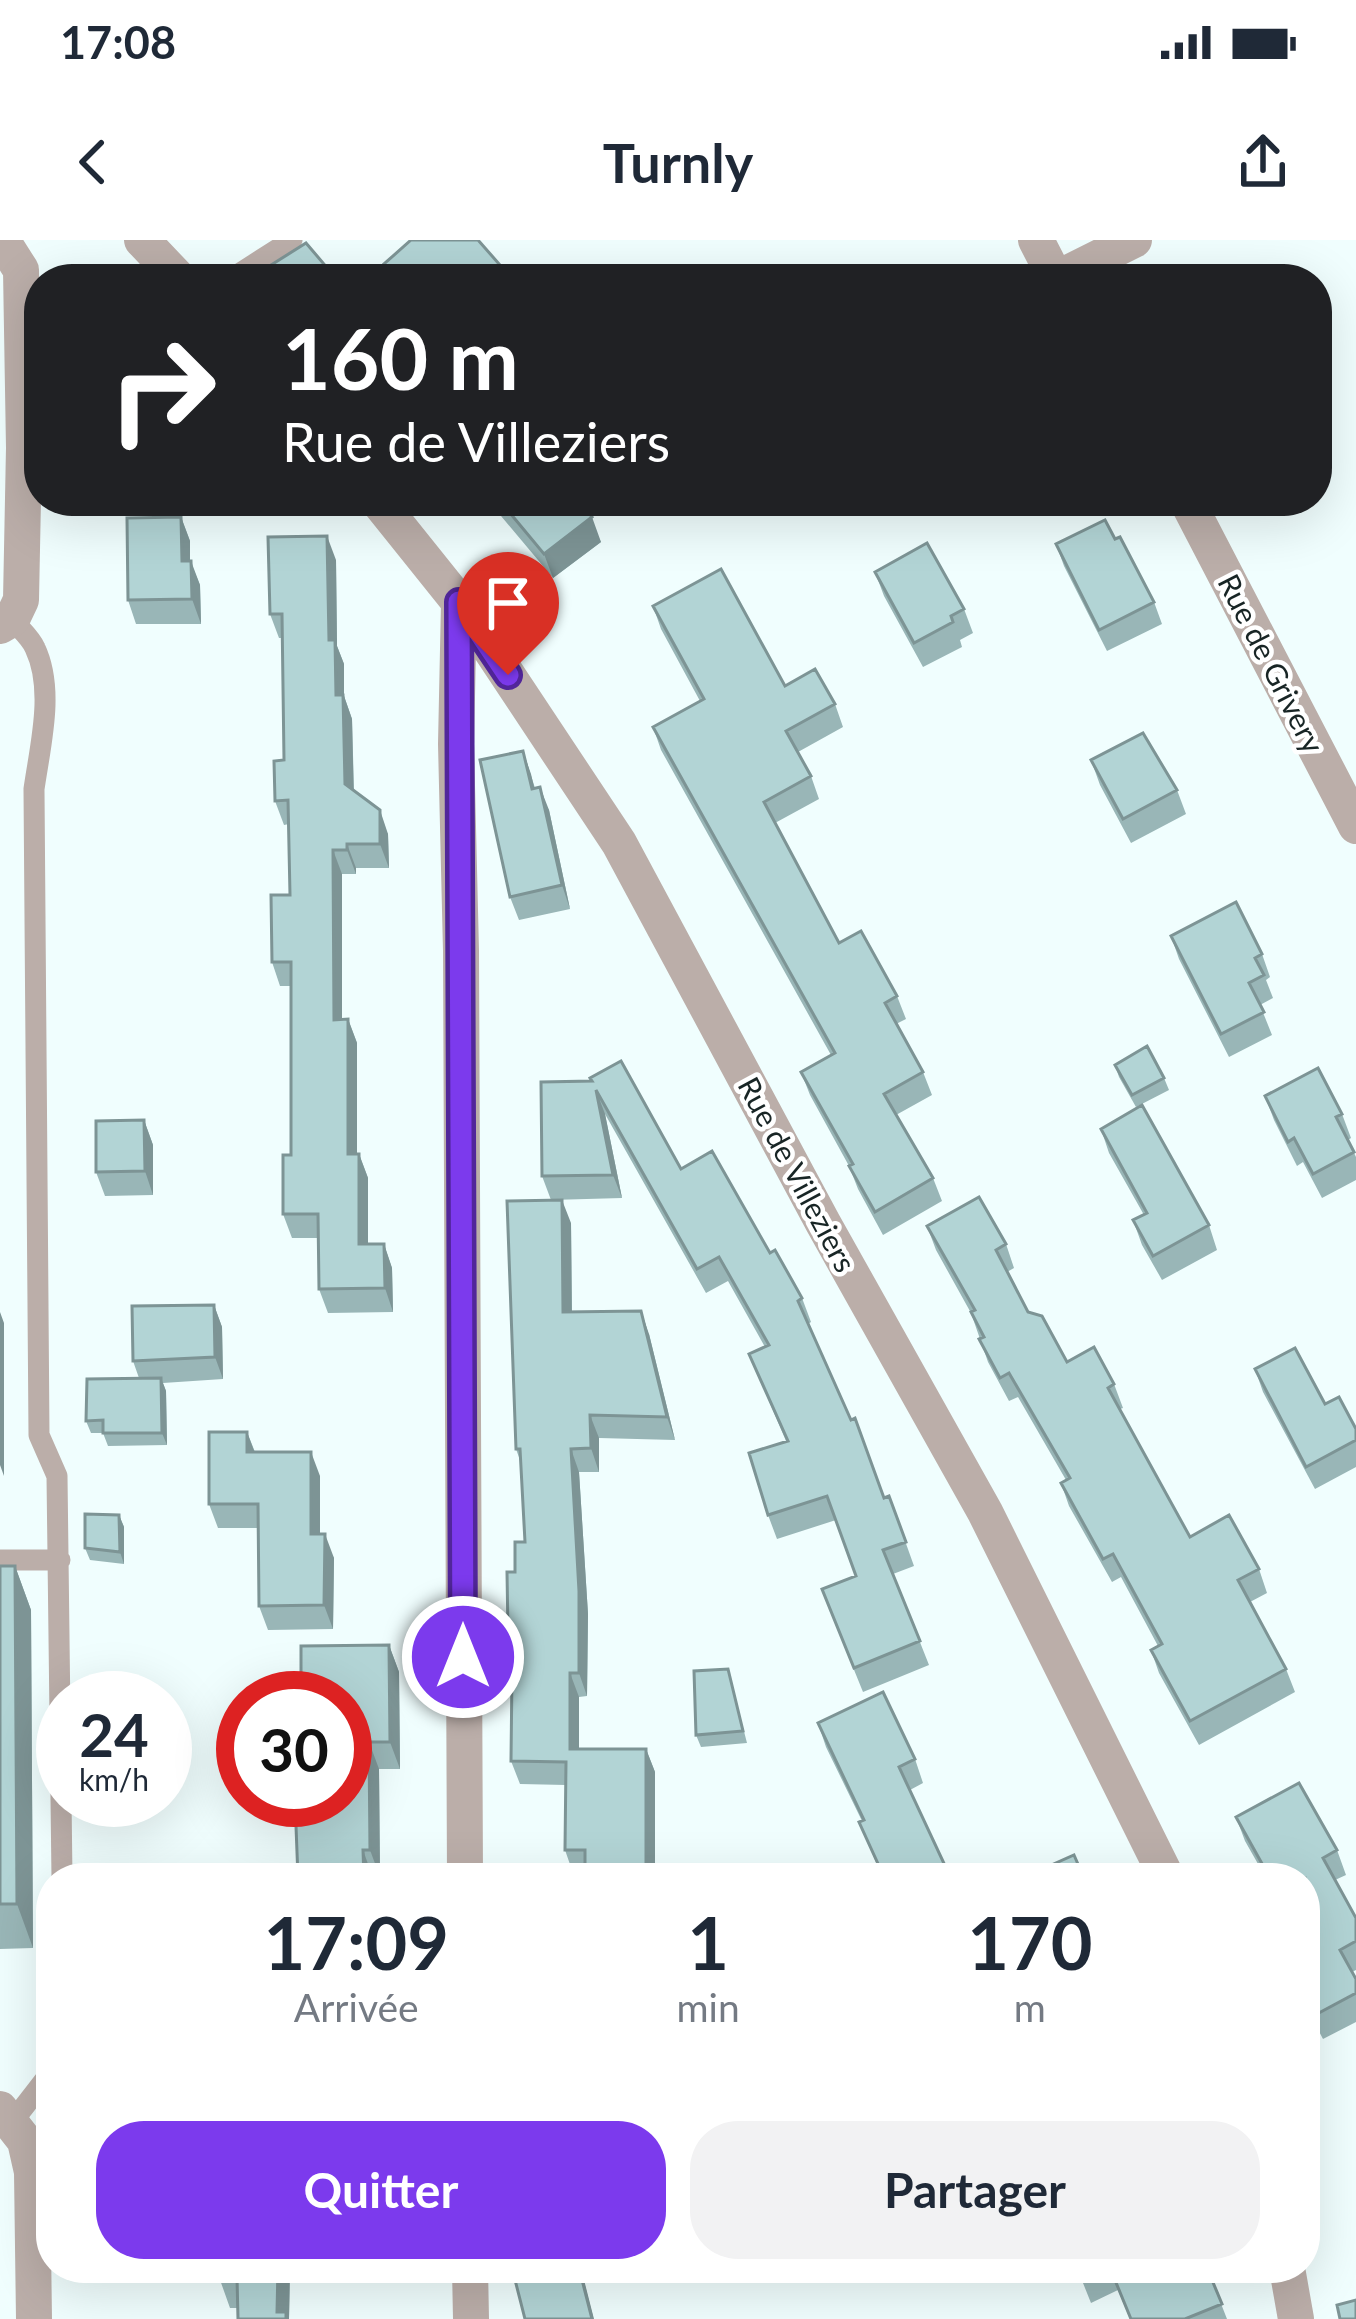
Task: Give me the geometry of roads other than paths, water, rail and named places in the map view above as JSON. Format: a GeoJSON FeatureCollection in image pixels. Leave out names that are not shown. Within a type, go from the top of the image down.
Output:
{"type":"FeatureCollection","features":[{"type":"Feature","properties":{"kind":"street"},"geometry":{"type":"LineString","coordinates":[[2,240],[22,270],[21,600],[6,622]]}},
{"type":"Feature","properties":{"kind":"street"},"geometry":{"type":"LineString","coordinates":[[142,240],[165,264]]}},
{"type":"Feature","properties":{"kind":"street"},"geometry":{"type":"LineString","coordinates":[[1086,264],[1133,240]]}},
{"type":"Feature","properties":{"kind":"street","name":"Rue de Villeziers"},"geometry":{"type":"LineString","coordinates":[[390,516],[459,602],[619,843],[985,1512],[1160,1863]]}},
{"type":"Feature","properties":{"kind":"street","name":"Rue de Grivery"},"geometry":{"type":"LineString","coordinates":[[1195,516],[1356,826]]}},
{"type":"Feature","properties":{"kind":"street"},"geometry":{"type":"LineString","coordinates":[[459,602],[465,1863]]}},
{"type":"Feature","properties":{"kind":"street"},"geometry":{"type":"LineString","coordinates":[[6,2115],[25,2141],[32,2173],[34,2319]]}},
{"type":"Feature","properties":{"kind":"street"},"geometry":{"type":"LineString","coordinates":[[470,2283],[471,2319]]}},
{"type":"Feature","properties":{"kind":"street"},"geometry":{"type":"LineString","coordinates":[[1290,2283],[1296,2319]]}},
{"type":"Feature","properties":{"kind":"lane"},"geometry":{"type":"LineString","coordinates":[[254,264],[292,240]]}},
{"type":"Feature","properties":{"kind":"lane"},"geometry":{"type":"LineString","coordinates":[[6,622],[35,646],[44,680],[34,789],[39,1436],[57,1476],[62,1863]]}},
{"type":"Feature","properties":{"kind":"lane"},"geometry":{"type":"LineString","coordinates":[[0,1560],[60,1560]]}},
{"type":"Feature","properties":{"kind":"lane"},"geometry":{"type":"LineString","coordinates":[[6,2115],[36,2096]]}}]}
